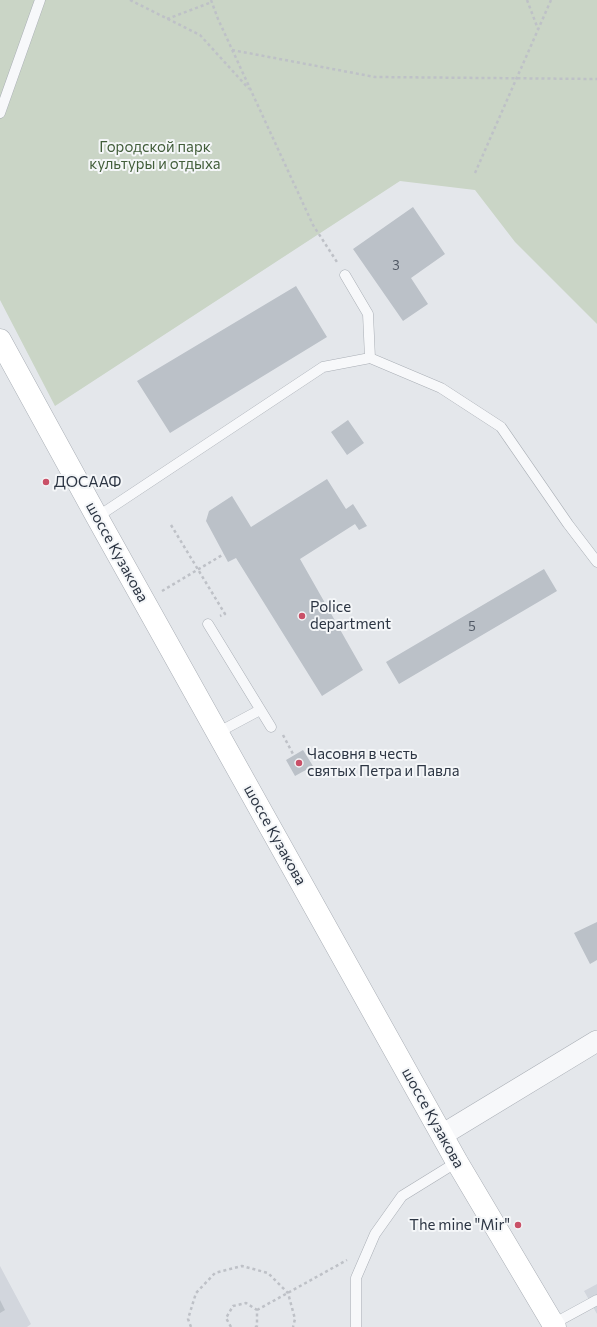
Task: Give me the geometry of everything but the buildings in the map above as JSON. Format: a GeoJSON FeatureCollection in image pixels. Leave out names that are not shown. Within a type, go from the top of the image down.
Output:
{"type":"FeatureCollection","features":[{"type":"Feature","properties":{"kind":"main road","name":"шоссе Кузакова"},"geometry":{"type":"LineString","coordinates":[[0,340],[97,517],[457,1162],[554,1325]]}},
{"type":"Feature","properties":{"kind":"street"},"geometry":{"type":"LineString","coordinates":[[442,1135],[597,1041]]}},
{"type":"Feature","properties":{"kind":"lane"},"geometry":{"type":"LineString","coordinates":[[0,113],[40,0]]}},
{"type":"Feature","properties":{"kind":"lane"},"geometry":{"type":"LineString","coordinates":[[345,275],[368,314],[370,358]]}},
{"type":"Feature","properties":{"kind":"lane"},"geometry":{"type":"LineString","coordinates":[[97,517],[323,367],[370,358],[441,388],[501,427],[568,524],[597,562]]}},
{"type":"Feature","properties":{"kind":"lane"},"geometry":{"type":"LineString","coordinates":[[208,624],[271,727]]}},
{"type":"Feature","properties":{"kind":"lane"},"geometry":{"type":"LineString","coordinates":[[218,733],[260,710]]}},
{"type":"Feature","properties":{"kind":"lane"},"geometry":{"type":"LineString","coordinates":[[356,1327],[356,1278],[375,1234],[402,1196],[457,1162]]}},
{"type":"Feature","properties":{"kind":"lane"},"geometry":{"type":"LineString","coordinates":[[554,1325],[597,1300]]}},
{"type":"Feature","properties":{"kind":"path"},"geometry":{"type":"LineString","coordinates":[[130,0],[200,35],[251,92]]}},
{"type":"Feature","properties":{"kind":"path"},"geometry":{"type":"LineString","coordinates":[[527,0],[539,30]]}},
{"type":"Feature","properties":{"kind":"path"},"geometry":{"type":"LineString","coordinates":[[475,173],[552,0]]}},
{"type":"Feature","properties":{"kind":"path"},"geometry":{"type":"LineString","coordinates":[[167,19],[212,1],[218,19],[251,92],[313,224],[345,275]]}},
{"type":"Feature","properties":{"kind":"path"},"geometry":{"type":"LineString","coordinates":[[232,50],[375,77],[597,79]]}},
{"type":"Feature","properties":{"kind":"path"},"geometry":{"type":"LineString","coordinates":[[171,524],[215,598]]}},
{"type":"Feature","properties":{"kind":"path"},"geometry":{"type":"LineString","coordinates":[[170,586],[224,554]]}},
{"type":"Feature","properties":{"kind":"path"},"geometry":{"type":"LineString","coordinates":[[271,727],[283,735],[294,756]]}},
{"type":"Feature","properties":{"kind":"path"},"geometry":{"type":"LineString","coordinates":[[257,1310],[369,1249]]}},
{"type":"Feature","properties":{"kind":"path"},"geometry":{"type":"LineString","coordinates":[[190,1327],[188,1319],[196,1293],[215,1273],[242,1266],[268,1273],[288,1293],[295,1319],[293,1327]]}},
{"type":"Feature","properties":{"kind":"path"},"geometry":{"type":"LineString","coordinates":[[230,1327],[226,1318],[233,1306],[246,1303],[257,1310]]}},
{"type":"Feature","properties":{"kind":"path"},"geometry":{"type":"LineString","coordinates":[[255,1327],[257,1326],[257,1310]]}},
{"type":"Feature","properties":{"kind":"shaded area"},"geometry":{"type":"Polygon","coordinates":[[[0,1266],[31,1324],[27,1327],[0,1327],[0,1266]]]}},
{"type":"Feature","properties":{"kind":"shaded area"},"geometry":{"type":"Polygon","coordinates":[[[597,1284],[597,1314],[584,1291],[597,1284]]]}},
{"type":"Feature","properties":{"kind":"green space","name":"Городской парк культуры и отдыха"},"geometry":{"type":"Polygon","coordinates":[[[0,0],[597,0],[597,324],[515,242],[475,190],[400,181],[55,406],[0,300],[0,0]]]}},
{"type":"Feature","properties":{"kind":"place","name":"ДОСААФ"},"geometry":{"type":"Point","coordinates":[46,482]}},
{"type":"Feature","properties":{"kind":"place","name":"Police department"},"geometry":{"type":"Point","coordinates":[302,616]}},
{"type":"Feature","properties":{"kind":"place","name":"Часовня в честь святых Петра и Павла"},"geometry":{"type":"Point","coordinates":[299,763]}},
{"type":"Feature","properties":{"kind":"place","name":"The mine \"Mir\""},"geometry":{"type":"Point","coordinates":[518,1225]}}]}
